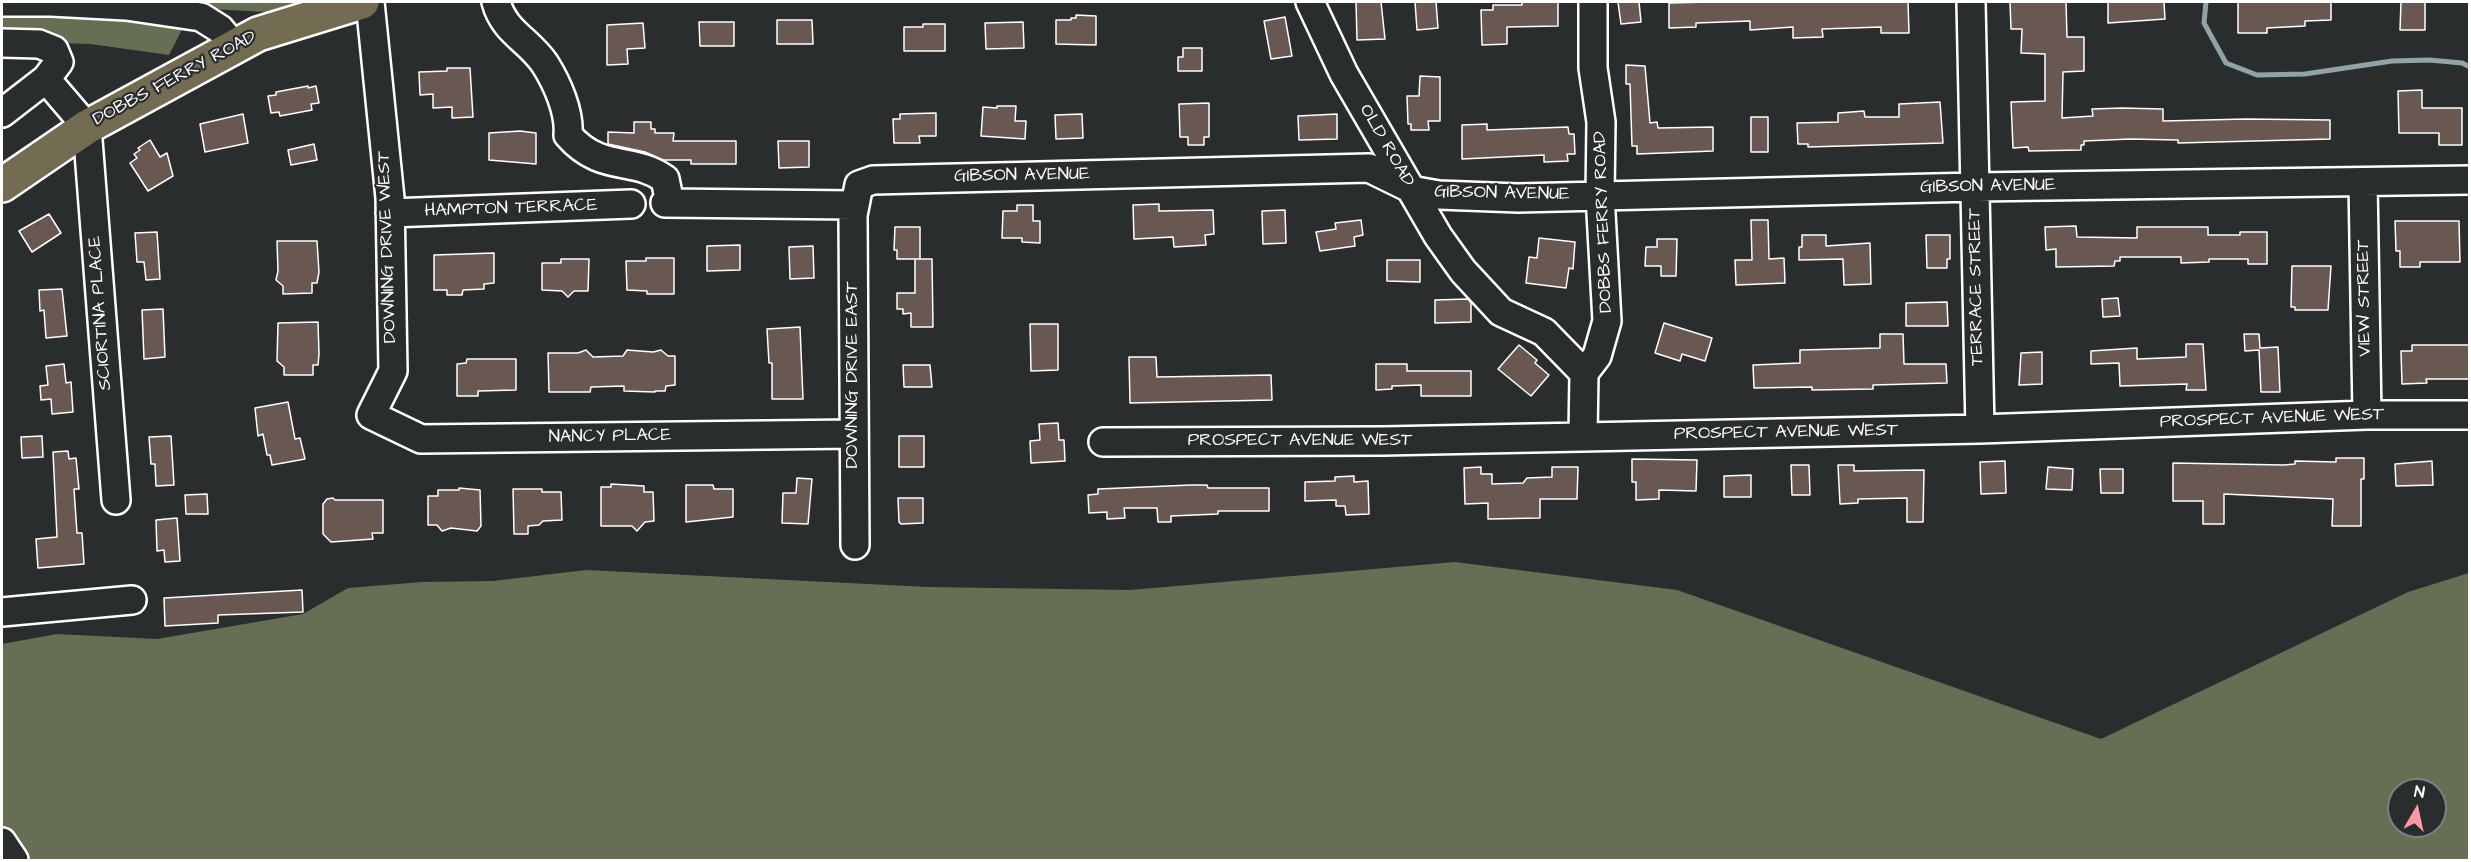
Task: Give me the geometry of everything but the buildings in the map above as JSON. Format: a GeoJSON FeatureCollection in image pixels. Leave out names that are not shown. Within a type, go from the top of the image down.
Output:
{"type":"FeatureCollection","features":[{"type":"Feature","properties":{"kind":"main road","name":"DOBBS FERRY ROAD"},"geometry":{"type":"LineString","coordinates":[[2,185],[87,127],[234,46],[258,34],[363,2]]}},
{"type":"Feature","properties":{"kind":"street"},"geometry":{"type":"LineString","coordinates":[[2,2],[126,6],[201,17],[220,29],[234,46]]}},
{"type":"Feature","properties":{"kind":"street","name":"DOWNING DRIVE WEST"},"geometry":{"type":"LineString","coordinates":[[370,2],[390,213],[393,371],[371,415]]}},
{"type":"Feature","properties":{"kind":"street"},"geometry":{"type":"LineString","coordinates":[[496,2],[500,17],[544,63],[561,95],[569,120],[568,135],[592,156],[656,172],[665,179],[668,203],[854,205]]}},
{"type":"Feature","properties":{"kind":"street","name":"OLD ROAD"},"geometry":{"type":"LineString","coordinates":[[1310,2],[1344,74],[1438,236],[1463,271],[1501,312],[1544,332],[1584,373]]}},
{"type":"Feature","properties":{"kind":"street","name":"DOBBS FERRY ROAD"},"geometry":{"type":"LineString","coordinates":[[1584,373],[1597,356],[1607,321],[1600,195],[1601,122],[1593,68],[1593,2]]}},
{"type":"Feature","properties":{"kind":"street","name":"TERRACE STREET"},"geometry":{"type":"LineString","coordinates":[[1971,2],[1980,429]]}},
{"type":"Feature","properties":{"kind":"street"},"geometry":{"type":"LineString","coordinates":[[2,43],[39,44],[54,50],[59,62],[46,79],[6,106]]}},
{"type":"Feature","properties":{"kind":"street"},"geometry":{"type":"LineString","coordinates":[[46,79],[87,127]]}},
{"type":"Feature","properties":{"kind":"street","name":"SCIORTINA PLACE"},"geometry":{"type":"LineString","coordinates":[[87,127],[116,500]]}},
{"type":"Feature","properties":{"kind":"street","name":"GIBSON AVENUE"},"geometry":{"type":"LineString","coordinates":[[854,205],[859,185],[873,180],[1369,168],[1410,188],[1439,195],[1518,198],[1975,187],[2469,180]]}},
{"type":"Feature","properties":{"kind":"street","name":"VIEW STREET"},"geometry":{"type":"LineString","coordinates":[[2363,182],[2367,415]]}},
{"type":"Feature","properties":{"kind":"street","name":"HAMPTON TERRACE"},"geometry":{"type":"LineString","coordinates":[[390,213],[631,204]]}},
{"type":"Feature","properties":{"kind":"street","name":"DOWNING DRIVE EAST"},"geometry":{"type":"LineString","coordinates":[[854,205],[855,545]]}},
{"type":"Feature","properties":{"kind":"street"},"geometry":{"type":"LineString","coordinates":[[1583,437],[1584,373]]}},
{"type":"Feature","properties":{"kind":"street","name":"NANCY PLACE"},"geometry":{"type":"LineString","coordinates":[[371,415],[421,439],[854,434]]}},
{"type":"Feature","properties":{"kind":"street","name":"PROSPECT AVENUE WEST"},"geometry":{"type":"LineString","coordinates":[[1103,442],[1583,437],[1980,429],[2367,415],[2469,415]]}},
{"type":"Feature","properties":{"kind":"street"},"geometry":{"type":"LineString","coordinates":[[2,612],[132,600]]}},
{"type":"Feature","properties":{"kind":"street"},"geometry":{"type":"LineString","coordinates":[[2,842],[14,861]]}},
{"type":"Feature","properties":{"kind":"green space"},"geometry":{"type":"Polygon","coordinates":[[[2,2],[304,2],[265,12],[193,8],[169,55],[90,44],[2,41],[2,2]]]}},
{"type":"Feature","properties":{"kind":"green space"},"geometry":{"type":"Polygon","coordinates":[[[1455,562],[1677,590],[2101,739],[2408,592],[2469,573],[2469,860],[2,860],[2,644],[57,634],[157,639],[303,614],[348,588],[422,582],[493,581],[586,570],[928,587],[1130,590],[1455,562]]]}},
{"type":"Feature","properties":{"kind":"waterway"},"geometry":{"type":"LineString","coordinates":[[2206,2],[2204,23],[2226,63],[2257,75],[2305,74],[2392,61],[2429,60],[2462,63],[2470,67]]}}]}
